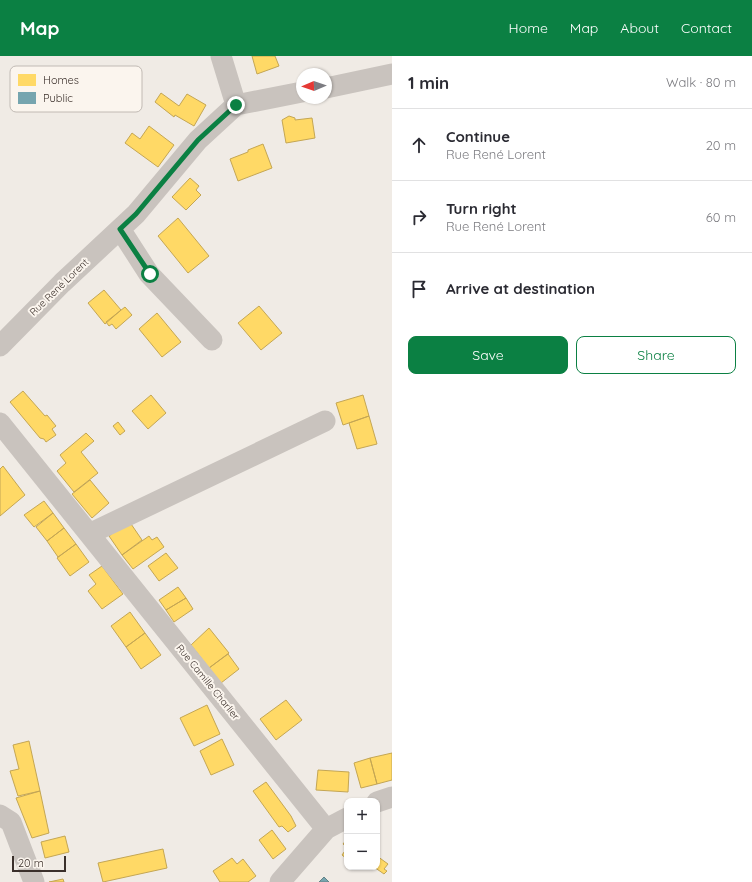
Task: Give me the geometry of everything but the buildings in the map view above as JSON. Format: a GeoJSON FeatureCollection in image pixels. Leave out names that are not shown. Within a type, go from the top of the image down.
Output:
{"type":"FeatureCollection","features":[{"type":"Feature","properties":{"kind":"street"},"geometry":{"type":"LineString","coordinates":[[221,56],[236,105],[296,93]]}},
{"type":"Feature","properties":{"kind":"street"},"geometry":{"type":"LineString","coordinates":[[332,87],[392,74]]}},
{"type":"Feature","properties":{"kind":"street","name":"Rue René Lorent"},"geometry":{"type":"LineString","coordinates":[[0,346],[62,283],[136,214],[198,140],[236,105]]}},
{"type":"Feature","properties":{"kind":"street"},"geometry":{"type":"LineString","coordinates":[[120,229],[150,274],[212,340]]}},
{"type":"Feature","properties":{"kind":"street"},"geometry":{"type":"LineString","coordinates":[[89,534],[325,421]]}},
{"type":"Feature","properties":{"kind":"street","name":"Rue Camille Charlier"},"geometry":{"type":"LineString","coordinates":[[0,423],[326,829]]}},
{"type":"Feature","properties":{"kind":"street"},"geometry":{"type":"LineString","coordinates":[[380,801],[392,797]]}},
{"type":"Feature","properties":{"kind":"street"},"geometry":{"type":"LineString","coordinates":[[0,815],[11,822],[34,882]]}},
{"type":"Feature","properties":{"kind":"street"},"geometry":{"type":"LineString","coordinates":[[280,882],[326,829],[344,820]]}},
{"type":"Feature","properties":{"kind":"route"},"geometry":{"type":"LineString","coordinates":[[150,274],[120,229],[136,214],[198,140],[236,105]]}}]}
